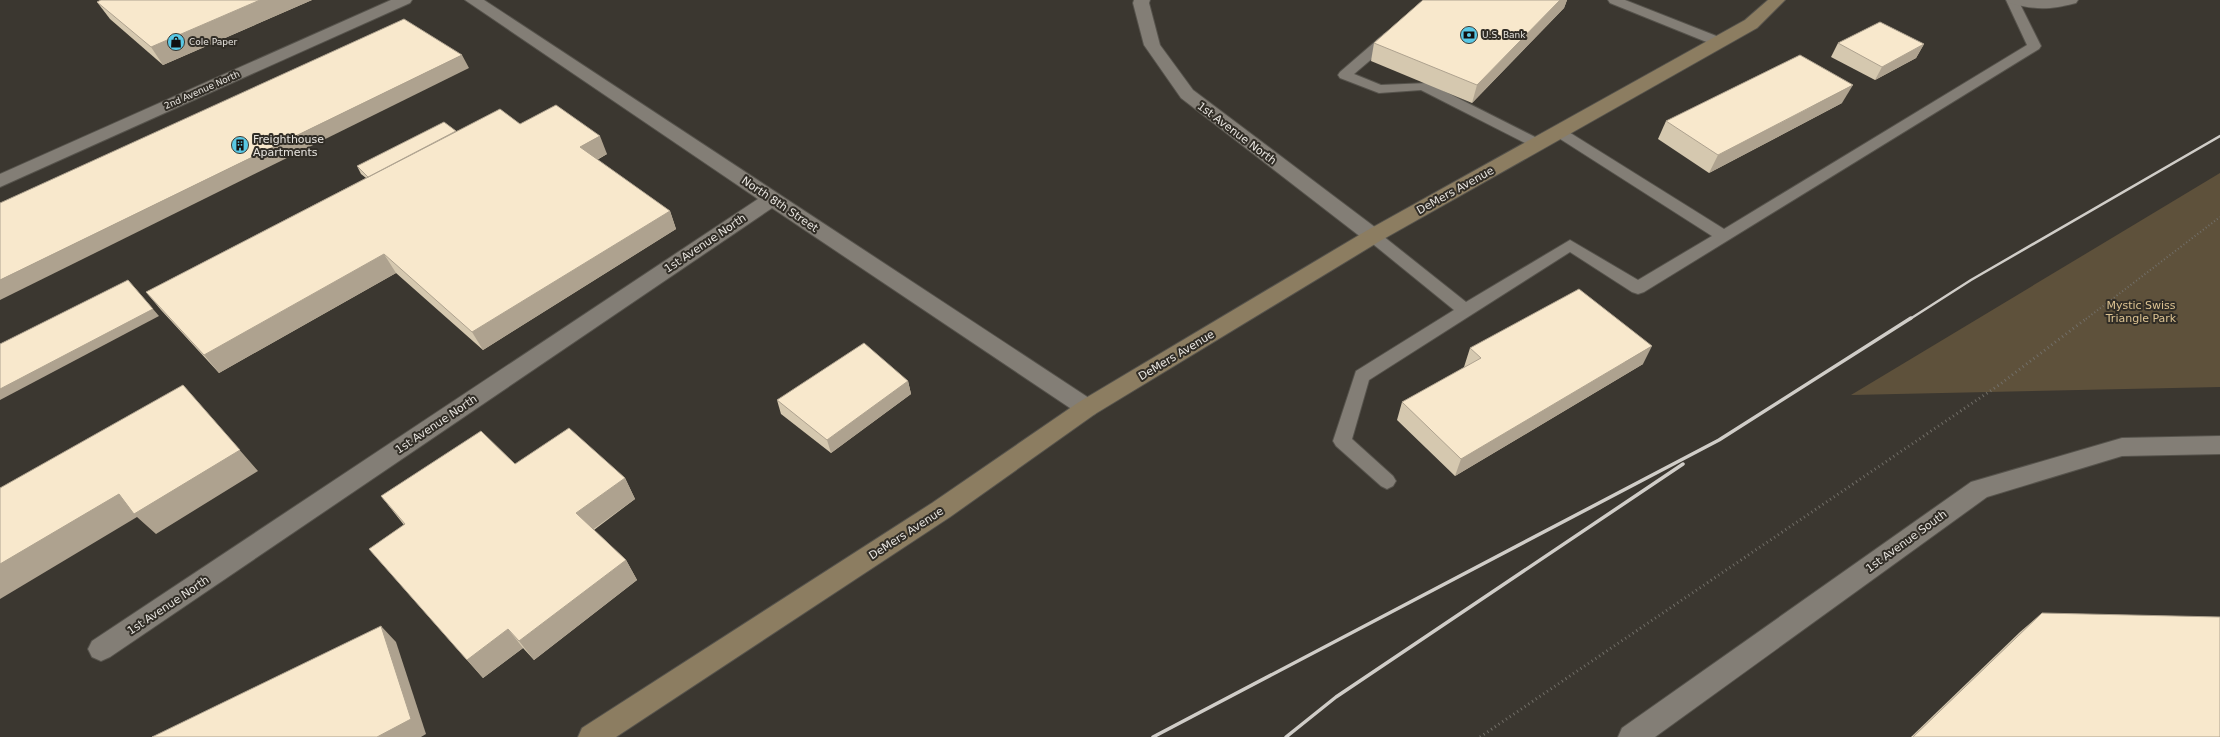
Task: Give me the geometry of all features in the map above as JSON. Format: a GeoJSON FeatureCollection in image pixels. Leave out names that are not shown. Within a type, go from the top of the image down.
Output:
{"type":"FeatureCollection","features":[{"type":"Feature","properties":{"kind":"main road","name":"DeMers Avenue"},"geometry":{"type":"LineString","coordinates":[[592,737],[941,510],[1087,408],[1373,236],[1751,24],[1777,0]]}},
{"type":"Feature","properties":{"kind":"street","name":"2nd Avenue North"},"geometry":{"type":"LineString","coordinates":[[0,181],[404,0]]}},
{"type":"Feature","properties":{"kind":"street","name":"North 8th Street"},"geometry":{"type":"LineString","coordinates":[[473,0],[1087,408]]}},
{"type":"Feature","properties":{"kind":"street","name":"1st Avenue North"},"geometry":{"type":"LineString","coordinates":[[1142,0],[1141,3],[1152,45],[1187,94],[1373,236]]}},
{"type":"Feature","properties":{"kind":"street"},"geometry":{"type":"LineString","coordinates":[[2014,0],[2049,5],[2070,0]]}},
{"type":"Feature","properties":{"kind":"street","name":"1st Avenue North"},"geometry":{"type":"LineString","coordinates":[[101,649],[772,199]]}},
{"type":"Feature","properties":{"kind":"street","name":"1st Avenue South"},"geometry":{"type":"LineString","coordinates":[[1632,737],[1979,489],[2122,447],[2220,446]]}},
{"type":"Feature","properties":{"kind":"lane"},"geometry":{"type":"LineString","coordinates":[[1614,0],[1719,42]]}},
{"type":"Feature","properties":{"kind":"lane"},"geometry":{"type":"LineString","coordinates":[[1387,481],[1342,441],[1362,376],[1570,245],[1638,288],[2034,46],[2014,0]]}},
{"type":"Feature","properties":{"kind":"lane"},"geometry":{"type":"LineString","coordinates":[[1397,30],[1345,75],[1379,89],[1423,86],[1538,144]]}},
{"type":"Feature","properties":{"kind":"lane"},"geometry":{"type":"LineString","coordinates":[[1558,132],[1724,236]]}},
{"type":"Feature","properties":{"kind":"lane"},"geometry":{"type":"LineString","coordinates":[[1373,236],[1465,310]]}},
{"type":"Feature","properties":{"kind":"path"},"geometry":{"type":"LineString","coordinates":[[1480,737],[1999,385],[2220,217]]}},
{"type":"Feature","properties":{"kind":"green space","name":"Mystic Swiss Triangle Park"},"geometry":{"type":"Polygon","coordinates":[[[2220,173],[2220,387],[1851,395],[2220,173]]]}},
{"type":"Feature","properties":{"kind":"building"},"geometry":{"type":"Polygon","coordinates":[[[101,0],[260,0],[151,47],[97,2],[101,0]]]}},
{"type":"Feature","properties":{"kind":"building","name":"U.S. Bank"},"geometry":{"type":"Polygon","coordinates":[[[1423,0],[1560,0],[1477,85],[1374,43],[1423,0]]]}},
{"type":"Feature","properties":{"kind":"building","name":"Freighthouse Apartments"},"geometry":{"type":"Polygon","coordinates":[[[404,19],[462,55],[0,280],[0,203],[404,19]]]}},
{"type":"Feature","properties":{"kind":"building"},"geometry":{"type":"Polygon","coordinates":[[[1880,22],[1924,44],[1882,67],[1838,43],[1880,22]]]}},
{"type":"Feature","properties":{"kind":"building"},"geometry":{"type":"Polygon","coordinates":[[[1800,55],[1853,85],[1718,155],[1666,121],[1800,55]]]}},
{"type":"Feature","properties":{"kind":"building"},"geometry":{"type":"Polygon","coordinates":[[[556,105],[600,136],[580,147],[670,211],[472,332],[384,254],[204,355],[146,292],[500,109],[520,124],[556,105]]]}},
{"type":"Feature","properties":{"kind":"building"},"geometry":{"type":"Polygon","coordinates":[[[444,122],[456,131],[368,177],[357,166],[444,122]]]}},
{"type":"Feature","properties":{"kind":"building"},"geometry":{"type":"Polygon","coordinates":[[[128,280],[153,309],[0,389],[0,344],[128,280]]]}},
{"type":"Feature","properties":{"kind":"building"},"geometry":{"type":"Polygon","coordinates":[[[1579,289],[1652,346],[1461,459],[1402,402],[1481,358],[1470,348],[1579,289]]]}},
{"type":"Feature","properties":{"kind":"building"},"geometry":{"type":"Polygon","coordinates":[[[864,343],[908,381],[827,440],[777,400],[864,343]]]}},
{"type":"Feature","properties":{"kind":"building"},"geometry":{"type":"Polygon","coordinates":[[[183,385],[240,450],[134,514],[119,494],[0,564],[0,488],[183,385]]]}},
{"type":"Feature","properties":{"kind":"building"},"geometry":{"type":"Polygon","coordinates":[[[569,428],[625,478],[576,513],[626,560],[519,641],[508,629],[467,660],[369,549],[405,524],[381,496],[481,431],[515,464],[569,428]]]}},
{"type":"Feature","properties":{"kind":"building"},"geometry":{"type":"Polygon","coordinates":[[[2042,613],[2220,617],[2220,737],[1913,737],[2042,613]]]}},
{"type":"Feature","properties":{"kind":"building"},"geometry":{"type":"Polygon","coordinates":[[[381,626],[411,719],[377,737],[152,737],[381,626]]]}},
{"type":"Feature","properties":{"kind":"railway"},"geometry":{"type":"LineString","coordinates":[[1910,319],[1971,280],[2220,136]]}},
{"type":"Feature","properties":{"kind":"railway"},"geometry":{"type":"LineString","coordinates":[[1153,737],[1719,440],[1911,318]]}},
{"type":"Feature","properties":{"kind":"railway"},"geometry":{"type":"LineString","coordinates":[[1286,737],[1336,697],[1683,464]]}},
{"type":"Feature","properties":{"kind":"place","name":"U.S. Bank"},"geometry":{"type":"Point","coordinates":[1469,35]}},
{"type":"Feature","properties":{"kind":"place","name":"Cole Paper"},"geometry":{"type":"Point","coordinates":[176,42]}},
{"type":"Feature","properties":{"kind":"place","name":"Freighthouse Apartments"},"geometry":{"type":"Point","coordinates":[240,145]}}]}
